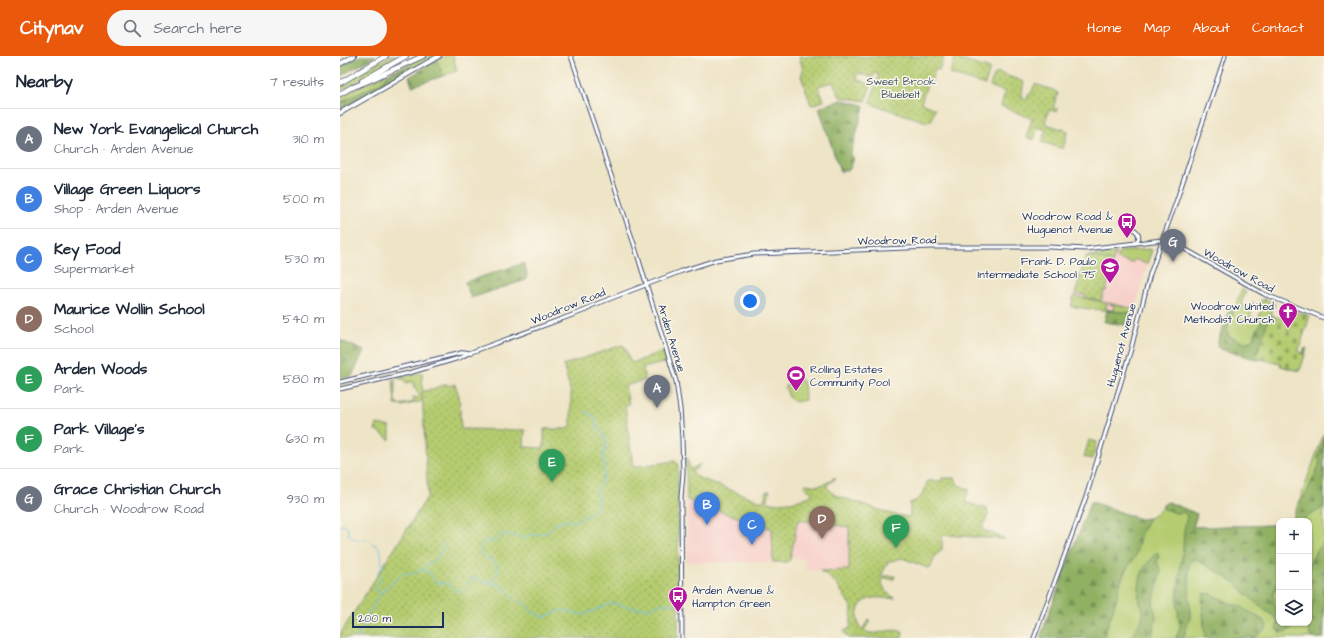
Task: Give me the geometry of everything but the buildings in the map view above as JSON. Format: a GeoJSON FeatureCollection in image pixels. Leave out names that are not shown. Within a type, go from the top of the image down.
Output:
{"type":"FeatureCollection","features":[{"type":"Feature","properties":{"kind":"highway"},"geometry":{"type":"LineString","coordinates":[[340,83],[381,56]]}},
{"type":"Feature","properties":{"kind":"highway"},"geometry":{"type":"LineString","coordinates":[[354,74],[386,56]]}},
{"type":"Feature","properties":{"kind":"highway"},"geometry":{"type":"LineString","coordinates":[[340,94],[406,56]]}},
{"type":"Feature","properties":{"kind":"highway"},"geometry":{"type":"LineString","coordinates":[[351,88],[423,56]]}},
{"type":"Feature","properties":{"kind":"main road"},"geometry":{"type":"LineString","coordinates":[[340,64],[354,56]]}},
{"type":"Feature","properties":{"kind":"main road"},"geometry":{"type":"LineString","coordinates":[[340,113],[439,56]]}},
{"type":"Feature","properties":{"kind":"street","name":"Arden Avenue"},"geometry":{"type":"LineString","coordinates":[[571,56],[647,284],[676,381],[680,409],[683,473],[681,496],[682,638]]}},
{"type":"Feature","properties":{"kind":"street","name":"Huguenot Avenue"},"geometry":{"type":"LineString","coordinates":[[1034,638],[1086,497],[1130,349],[1148,279],[1225,56]]}},
{"type":"Feature","properties":{"kind":"street"},"geometry":{"type":"LineString","coordinates":[[1134,244],[1138,241],[1139,237],[1135,230]]}},
{"type":"Feature","properties":{"kind":"street","name":"Woodrow Road"},"geometry":{"type":"LineString","coordinates":[[340,389],[409,373],[459,358],[586,310],[591,306],[647,284],[716,260],[754,254],[931,247],[1050,247],[1086,249],[1162,240],[1182,248],[1264,294],[1324,318]]}},
{"type":"Feature","properties":{"kind":"street","name":"Woodrow Road"},"geometry":{"type":"LineString","coordinates":[[340,382],[465,352],[469,353]]}},
{"type":"Feature","properties":{"kind":"shaded area","name":"Frank D. Paulo Intermediate School 75"},"geometry":{"type":"Polygon","coordinates":[[[1149,249],[1152,250],[1134,313],[1071,307],[1086,256],[1149,249]]]}},
{"type":"Feature","properties":{"kind":"shaded area"},"geometry":{"type":"Polygon","coordinates":[[[687,500],[772,529],[773,562],[687,562],[687,500]]]}},
{"type":"Feature","properties":{"kind":"shaded area"},"geometry":{"type":"Polygon","coordinates":[[[797,520],[849,527],[849,571],[806,570],[806,562],[804,559],[790,558],[797,520]]]}},
{"type":"Feature","properties":{"kind":"green space"},"geometry":{"type":"Polygon","coordinates":[[[360,56],[376,56],[340,76],[340,67],[360,56]]]}},
{"type":"Feature","properties":{"kind":"green space"},"geometry":{"type":"Polygon","coordinates":[[[390,56],[401,56],[340,91],[340,84],[390,56]]]}},
{"type":"Feature","properties":{"kind":"green space"},"geometry":{"type":"Polygon","coordinates":[[[425,56],[434,56],[340,110],[409,68],[404,68],[391,73],[380,83],[340,103],[340,97],[425,56]]]}},
{"type":"Feature","properties":{"kind":"green space"},"geometry":{"type":"Polygon","coordinates":[[[444,56],[453,56],[457,71],[443,76],[437,60],[444,56]]]}},
{"type":"Feature","properties":{"kind":"green space","name":"Sweet Brook Bluebelt"},"geometry":{"type":"Polygon","coordinates":[[[799,56],[944,56],[939,70],[935,69],[931,82],[928,82],[921,103],[935,109],[931,121],[927,122],[871,104],[870,103],[879,75],[874,73],[873,78],[858,73],[856,79],[871,85],[866,101],[840,97],[833,82],[818,86],[824,101],[811,105],[801,76],[803,70],[799,56]]]}},
{"type":"Feature","properties":{"kind":"green space","name":"Sweet Brook Bluebelt"},"geometry":{"type":"Polygon","coordinates":[[[955,58],[990,69],[985,85],[950,74],[955,58]]]}},
{"type":"Feature","properties":{"kind":"green space"},"geometry":{"type":"Polygon","coordinates":[[[437,60],[443,76],[412,86],[409,77],[437,60]]]}},
{"type":"Feature","properties":{"kind":"green space"},"geometry":{"type":"Polygon","coordinates":[[[411,66],[406,71],[340,109],[340,103],[380,83],[391,73],[411,66]]]}},
{"type":"Feature","properties":{"kind":"green space"},"geometry":{"type":"Polygon","coordinates":[[[996,73],[1000,73],[1024,82],[1021,97],[1027,99],[1035,84],[1058,93],[1053,108],[1058,109],[1057,112],[1049,110],[1045,122],[1046,124],[1068,131],[1063,149],[1042,142],[1046,130],[1038,127],[1034,140],[1026,137],[1032,119],[1001,106],[1005,92],[990,86],[996,73]]]}},
{"type":"Feature","properties":{"kind":"green space"},"geometry":{"type":"Polygon","coordinates":[[[842,100],[863,105],[864,107],[850,156],[854,158],[851,167],[848,171],[845,170],[840,172],[819,108],[842,100]]]}},
{"type":"Feature","properties":{"kind":"green space"},"geometry":{"type":"Polygon","coordinates":[[[1152,250],[1147,264],[1134,259],[1132,263],[1117,259],[1119,252],[1152,250]]]}},
{"type":"Feature","properties":{"kind":"green space"},"geometry":{"type":"Polygon","coordinates":[[[1116,253],[1113,261],[1086,256],[1116,253]]]}},
{"type":"Feature","properties":{"kind":"green space"},"geometry":{"type":"Polygon","coordinates":[[[1086,256],[1113,261],[1106,291],[1104,291],[1101,301],[1085,297],[1085,295],[1075,294],[1086,256]]]}},
{"type":"Feature","properties":{"kind":"green space"},"geometry":{"type":"Polygon","coordinates":[[[524,263],[527,274],[526,280],[471,298],[465,282],[524,263]]]}},
{"type":"Feature","properties":{"kind":"green space"},"geometry":{"type":"Polygon","coordinates":[[[1242,289],[1246,291],[1241,304],[1249,308],[1252,303],[1256,305],[1254,305],[1250,317],[1258,319],[1262,307],[1265,309],[1269,308],[1259,306],[1261,300],[1266,302],[1262,298],[1275,304],[1273,307],[1269,307],[1273,308],[1270,315],[1261,322],[1254,337],[1247,342],[1242,342],[1228,336],[1227,328],[1242,289]]]}},
{"type":"Feature","properties":{"kind":"green space"},"geometry":{"type":"Polygon","coordinates":[[[1074,296],[1107,303],[1106,309],[1113,310],[1114,306],[1108,303],[1135,309],[1134,313],[1071,307],[1074,296]]]}},
{"type":"Feature","properties":{"kind":"green space"},"geometry":{"type":"Polygon","coordinates":[[[1230,307],[1234,309],[1227,328],[1228,336],[1241,342],[1251,341],[1263,320],[1270,315],[1300,353],[1303,353],[1304,349],[1307,348],[1300,370],[1295,370],[1281,366],[1281,364],[1261,359],[1258,360],[1220,349],[1217,344],[1230,307]]]}},
{"type":"Feature","properties":{"kind":"green space"},"geometry":{"type":"Polygon","coordinates":[[[1286,308],[1310,316],[1299,349],[1300,353],[1305,355],[1300,370],[1295,370],[1281,366],[1281,364],[1261,359],[1255,359],[1270,315],[1282,319],[1286,308]]]}},
{"type":"Feature","properties":{"kind":"green space"},"geometry":{"type":"Polygon","coordinates":[[[1107,311],[1134,313],[1131,326],[1104,322],[1107,311]]]}},
{"type":"Feature","properties":{"kind":"green space"},"geometry":{"type":"Polygon","coordinates":[[[340,340],[364,351],[352,376],[340,379],[340,340]]]}},
{"type":"Feature","properties":{"kind":"green space"},"geometry":{"type":"Polygon","coordinates":[[[622,345],[625,347],[631,363],[663,351],[667,362],[643,368],[645,380],[625,386],[629,404],[625,405],[633,467],[675,461],[678,464],[678,638],[340,638],[340,634],[428,496],[422,392],[447,384],[448,386],[455,384],[459,396],[461,429],[525,430],[524,447],[544,448],[544,429],[567,429],[571,426],[571,393],[563,365],[622,345]]]}},
{"type":"Feature","properties":{"kind":"green space"},"geometry":{"type":"Polygon","coordinates":[[[422,373],[423,401],[403,406],[395,405],[393,379],[395,379],[395,402],[398,403],[398,405],[414,402],[413,397],[418,398],[420,396],[416,387],[414,388],[413,382],[407,382],[406,384],[404,380],[397,378],[422,373]]]}},
{"type":"Feature","properties":{"kind":"green space","name":"Rolling Estates Community Pool"},"geometry":{"type":"Polygon","coordinates":[[[802,380],[804,382],[805,400],[795,402],[789,398],[785,386],[802,380]]]}},
{"type":"Feature","properties":{"kind":"green space"},"geometry":{"type":"Polygon","coordinates":[[[377,424],[390,427],[390,440],[376,430],[375,431],[377,424]]]}},
{"type":"Feature","properties":{"kind":"green space"},"geometry":{"type":"Polygon","coordinates":[[[1324,433],[1324,638],[1040,638],[1090,503],[1092,502],[1140,520],[1150,518],[1168,502],[1197,514],[1193,527],[1276,525],[1276,626],[1312,626],[1312,518],[1293,518],[1324,433]]]}},
{"type":"Feature","properties":{"kind":"green space"},"geometry":{"type":"Polygon","coordinates":[[[1089,440],[1097,442],[1092,459],[1084,457],[1089,440]]]}},
{"type":"Feature","properties":{"kind":"green space"},"geometry":{"type":"Polygon","coordinates":[[[1324,440],[1324,507],[1305,518],[1293,518],[1298,504],[1307,492],[1319,465],[1320,462],[1318,458],[1324,440]]]}},
{"type":"Feature","properties":{"kind":"green space"},"geometry":{"type":"Polygon","coordinates":[[[686,457],[691,469],[701,464],[692,472],[699,478],[763,502],[767,491],[770,491],[767,502],[779,503],[803,499],[813,494],[804,486],[806,484],[822,485],[835,477],[836,478],[826,486],[835,495],[895,515],[910,517],[910,503],[917,500],[922,495],[927,481],[941,481],[942,478],[955,478],[958,485],[969,489],[965,502],[987,509],[988,515],[982,529],[1005,539],[944,535],[942,536],[942,550],[936,555],[930,569],[902,558],[888,562],[881,576],[895,576],[894,579],[882,579],[886,590],[895,598],[873,598],[868,600],[860,606],[857,615],[859,625],[862,630],[869,619],[871,621],[863,631],[869,633],[879,633],[892,630],[903,632],[902,638],[848,638],[844,631],[850,628],[852,608],[835,582],[820,571],[849,570],[849,527],[798,520],[790,560],[786,562],[773,562],[772,529],[687,500],[686,457]]]}},
{"type":"Feature","properties":{"kind":"green space"},"geometry":{"type":"Polygon","coordinates":[[[1092,502],[1140,519],[1149,518],[1141,533],[1136,555],[1121,581],[1103,638],[1040,638],[1090,503],[1092,502]]]}},
{"type":"Feature","properties":{"kind":"green space"},"geometry":{"type":"Polygon","coordinates":[[[1168,502],[1197,514],[1193,527],[1276,525],[1276,588],[1273,594],[1274,605],[1276,607],[1276,619],[1246,594],[1236,583],[1195,559],[1190,562],[1189,570],[1190,618],[1183,638],[1176,638],[1180,627],[1177,606],[1178,588],[1184,530],[1187,516],[1184,512],[1176,513],[1164,509],[1163,505],[1168,502]]]}},
{"type":"Feature","properties":{"kind":"green space"},"geometry":{"type":"Polygon","coordinates":[[[1324,541],[1324,623],[1322,638],[1311,638],[1308,628],[1308,626],[1312,626],[1312,607],[1314,596],[1312,585],[1312,560],[1324,541]]]}},
{"type":"Feature","properties":{"kind":"green space"},"geometry":{"type":"Polygon","coordinates":[[[1157,552],[1159,556],[1157,562],[1161,572],[1153,603],[1156,617],[1152,638],[1130,638],[1143,614],[1139,596],[1142,572],[1157,552]]]}},
{"type":"Feature","properties":{"kind":"green space"},"geometry":{"type":"Polygon","coordinates":[[[1204,593],[1212,594],[1229,603],[1241,607],[1264,621],[1267,625],[1266,629],[1254,638],[1205,638],[1202,602],[1204,593]]]}},
{"type":"Feature","properties":{"kind":"green space"},"geometry":{"type":"Polygon","coordinates":[[[1277,626],[1292,626],[1290,630],[1280,633],[1276,629],[1277,626]]]}},
{"type":"Feature","properties":{"kind":"waterway"},"geometry":{"type":"LineString","coordinates":[[489,582],[496,578],[498,571],[495,562],[484,557],[481,553],[481,547],[485,541],[495,541],[503,534],[526,538],[530,534],[535,535],[547,533],[557,523],[576,521],[597,508],[599,502],[596,493],[604,477],[603,471],[605,466],[603,458],[606,438],[598,429],[594,416],[585,412]]}},
{"type":"Feature","properties":{"kind":"waterway"},"geometry":{"type":"LineString","coordinates":[[340,525],[347,526],[349,535],[357,540],[369,539],[374,545],[377,545],[381,554],[383,566],[378,572],[381,580],[375,587],[377,591],[381,592]]}},
{"type":"Feature","properties":{"kind":"waterway"},"geometry":{"type":"LineString","coordinates":[[422,570],[441,554],[443,543]]}},
{"type":"Feature","properties":{"kind":"waterway"},"geometry":{"type":"LineString","coordinates":[[356,638],[364,626],[368,614],[383,591],[404,573],[413,574],[419,570],[429,572],[437,583],[447,583],[457,591],[462,590],[472,578],[500,585],[518,601],[525,604],[532,612],[543,617],[562,610],[583,615],[612,603],[632,608],[653,608],[657,604],[677,605]]}},
{"type":"Feature","properties":{"kind":"place","name":"Woodrow Road & Huguenot Avenue"},"geometry":{"type":"Point","coordinates":[1127,239]}},
{"type":"Feature","properties":{"kind":"place","name":"Grace Christian Church"},"geometry":{"type":"Point","coordinates":[1173,262]}},
{"type":"Feature","properties":{"kind":"place","name":"Frank D. Paulo Intermediate School 75"},"geometry":{"type":"Point","coordinates":[1110,284]}},
{"type":"Feature","properties":{"kind":"place","name":"Woodrow United Methodist Church"},"geometry":{"type":"Point","coordinates":[1288,329]}},
{"type":"Feature","properties":{"kind":"place","name":"Rolling Estates Community Pool"},"geometry":{"type":"Point","coordinates":[796,392]}},
{"type":"Feature","properties":{"kind":"place","name":"New York Evangelical Church"},"geometry":{"type":"Point","coordinates":[657,408]}},
{"type":"Feature","properties":{"kind":"place","name":"Arden Woods"},"geometry":{"type":"Point","coordinates":[552,482]}},
{"type":"Feature","properties":{"kind":"place","name":"Village Green Liquors"},"geometry":{"type":"Point","coordinates":[707,525]}},
{"type":"Feature","properties":{"kind":"place","name":"Maurice Wollin School"},"geometry":{"type":"Point","coordinates":[822,539]}},
{"type":"Feature","properties":{"kind":"place","name":"Key Food"},"geometry":{"type":"Point","coordinates":[752,545]}},
{"type":"Feature","properties":{"kind":"place","name":"Park Village's"},"geometry":{"type":"Point","coordinates":[896,548]}},
{"type":"Feature","properties":{"kind":"place","name":"Arden Avenue & Hampton Green"},"geometry":{"type":"Point","coordinates":[678,613]}}]}
